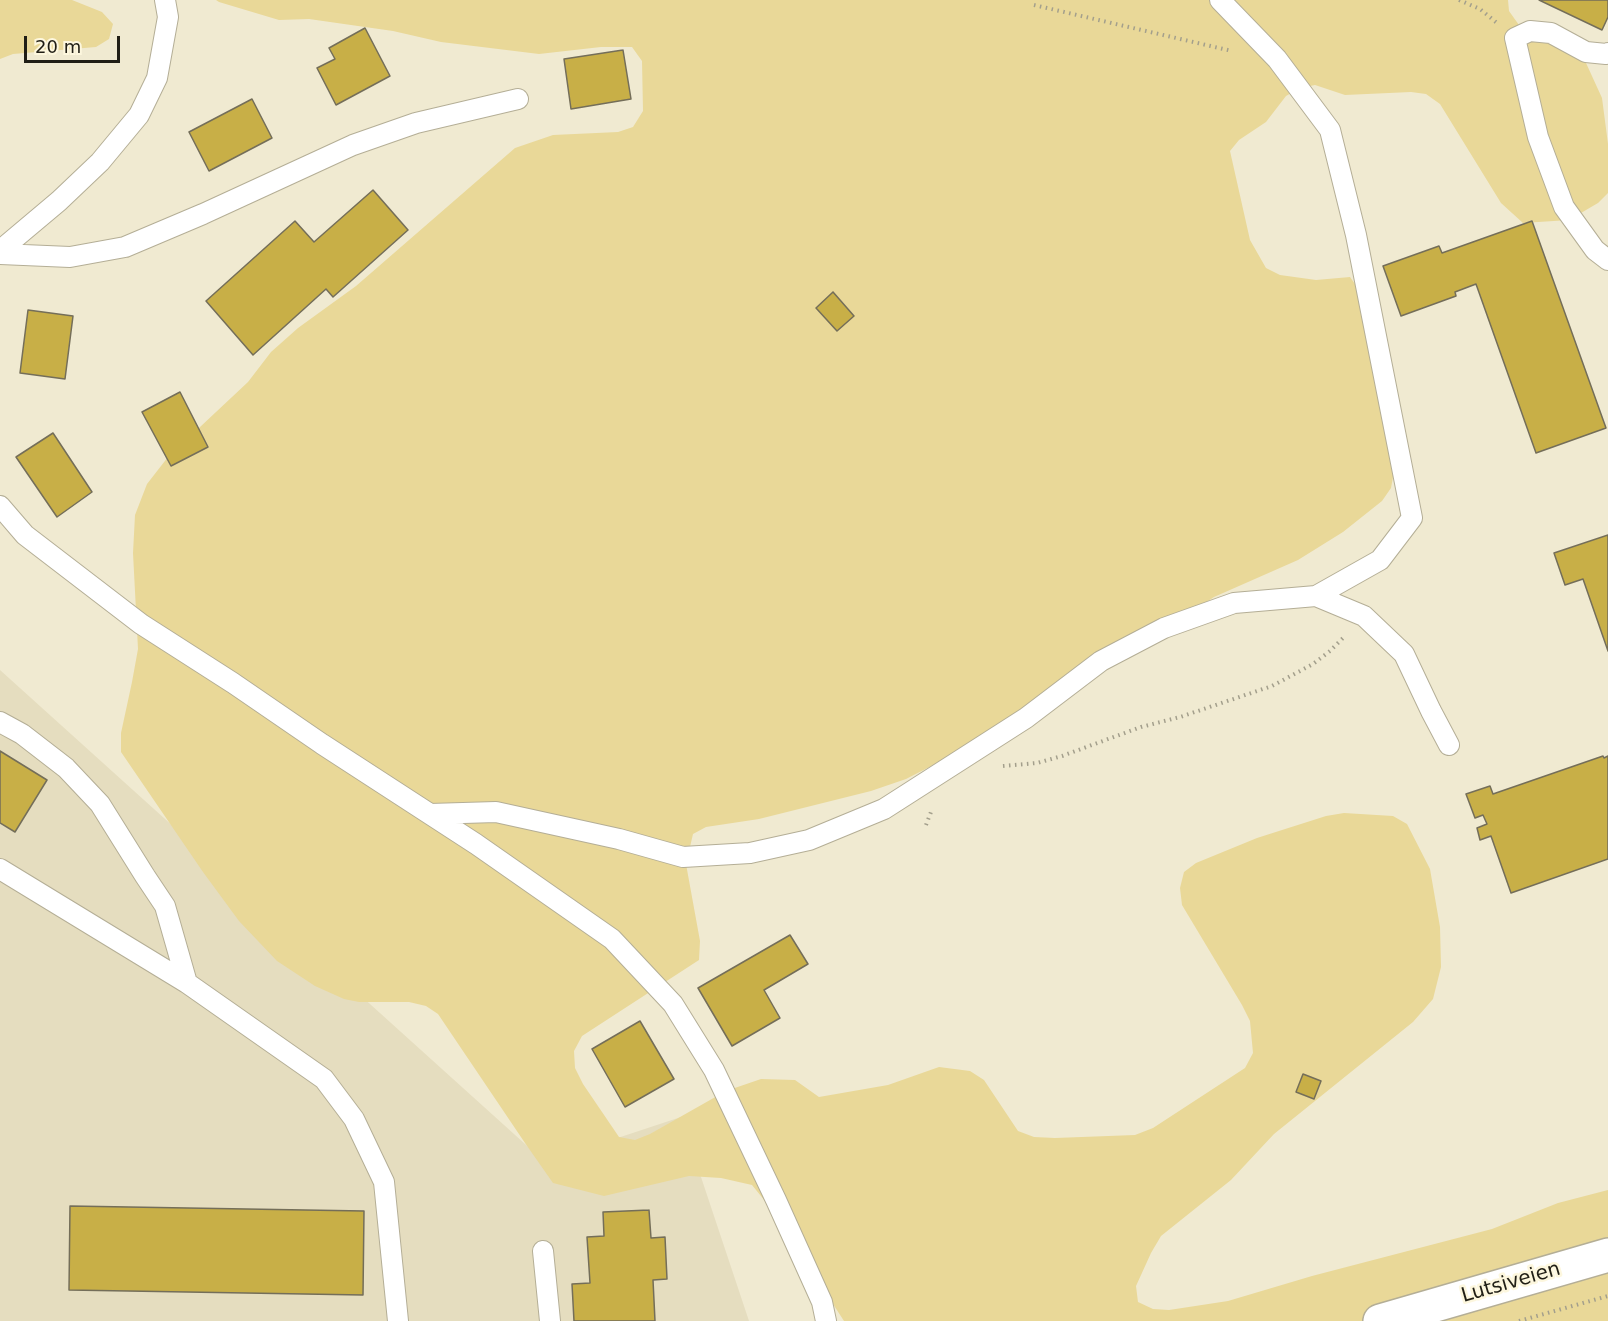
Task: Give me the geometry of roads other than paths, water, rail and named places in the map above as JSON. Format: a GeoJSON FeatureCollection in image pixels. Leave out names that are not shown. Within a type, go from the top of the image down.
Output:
{"type":"FeatureCollection","features":[{"type":"Feature","properties":{"kind":"main road","name":"Lutsiveien"},"geometry":{"type":"LineString","coordinates":[[1380,1321],[1608,1255]]}},
{"type":"Feature","properties":{"kind":"lane"},"geometry":{"type":"LineString","coordinates":[[165,0],[168,17],[157,78],[139,115],[100,162],[60,201],[3,248],[0,254],[70,257],[124,247],[203,214],[353,145],[416,123],[518,99]]}},
{"type":"Feature","properties":{"kind":"lane"},"geometry":{"type":"LineString","coordinates":[[430,814],[496,812],[619,839],[683,857],[750,853],[809,840],[884,809],[1026,718],[1101,661],[1164,628],[1234,603],[1316,596],[1380,560],[1412,518],[1356,235],[1330,129],[1277,60],[1220,0]]}},
{"type":"Feature","properties":{"kind":"lane"},"geometry":{"type":"LineString","coordinates":[[1608,53],[1586,52],[1551,33],[1530,31],[1515,38],[1538,137],[1564,207],[1595,250],[1608,260]]}},
{"type":"Feature","properties":{"kind":"lane"},"geometry":{"type":"LineString","coordinates":[[0,506],[25,535],[141,624],[535,884],[612,939],[673,1004],[714,1070],[822,1302],[826,1321]]}},
{"type":"Feature","properties":{"kind":"lane"},"geometry":{"type":"LineString","coordinates":[[1316,596],[1364,616],[1404,654],[1449,745]]}},
{"type":"Feature","properties":{"kind":"lane"},"geometry":{"type":"LineString","coordinates":[[0,722],[22,734],[66,768],[100,804],[165,906],[187,983]]}},
{"type":"Feature","properties":{"kind":"lane"},"geometry":{"type":"LineString","coordinates":[[0,869],[187,983],[324,1079],[354,1119],[384,1182],[398,1321]]}},
{"type":"Feature","properties":{"kind":"lane"},"geometry":{"type":"LineString","coordinates":[[543,1251],[550,1321]]}}]}
